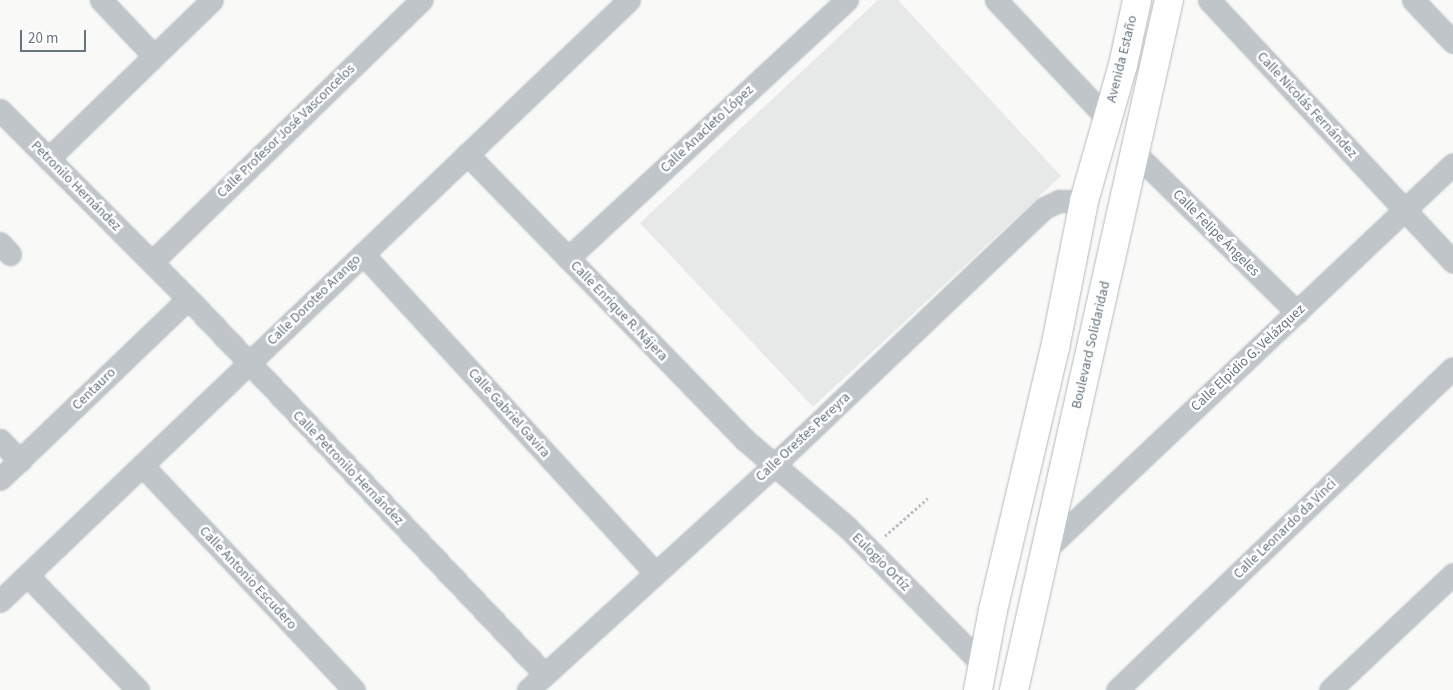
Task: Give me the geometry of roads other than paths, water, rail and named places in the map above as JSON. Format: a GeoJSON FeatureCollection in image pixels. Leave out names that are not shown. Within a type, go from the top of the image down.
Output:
{"type":"FeatureCollection","features":[{"type":"Feature","properties":{"kind":"main road","name":"Avenida Estaño"},"geometry":{"type":"LineString","coordinates":[[1107,118],[1123,65],[1137,0]]}},
{"type":"Feature","properties":{"kind":"main road","name":"Boulevard Solidaridad"},"geometry":{"type":"LineString","coordinates":[[1014,690],[1043,552],[1136,154],[1169,0]]}},
{"type":"Feature","properties":{"kind":"main road"},"geometry":{"type":"LineString","coordinates":[[1123,65],[1153,70]]}},
{"type":"Feature","properties":{"kind":"main road"},"geometry":{"type":"LineString","coordinates":[[981,678],[993,610],[1057,341],[1084,201],[1107,118]]}},
{"type":"Feature","properties":{"kind":"main road"},"geometry":{"type":"LineString","coordinates":[[1057,341],[1090,348]]}},
{"type":"Feature","properties":{"kind":"main road"},"geometry":{"type":"LineString","coordinates":[[993,610],[1030,620]]}},
{"type":"Feature","properties":{"kind":"street"},"geometry":{"type":"LineString","coordinates":[[102,0],[153,55]]}},
{"type":"Feature","properties":{"kind":"street"},"geometry":{"type":"LineString","coordinates":[[48,159],[153,55],[212,0]]}},
{"type":"Feature","properties":{"kind":"street","name":"Calle Profesor José Vasconcelos"},"geometry":{"type":"LineString","coordinates":[[152,262],[420,0]]}},
{"type":"Feature","properties":{"kind":"street","name":"Calle Doroteo Arango"},"geometry":{"type":"LineString","coordinates":[[0,601],[629,0]]}},
{"type":"Feature","properties":{"kind":"street","name":"Calle Anacleto López"},"geometry":{"type":"LineString","coordinates":[[568,258],[847,0]]}},
{"type":"Feature","properties":{"kind":"street"},"geometry":{"type":"LineString","coordinates":[[996,0],[1107,118]]}},
{"type":"Feature","properties":{"kind":"street","name":"Calle Nicolás Fernández"},"geometry":{"type":"LineString","coordinates":[[1209,0],[1453,262]]}},
{"type":"Feature","properties":{"kind":"street"},"geometry":{"type":"LineString","coordinates":[[1413,0],[1453,42]]}},
{"type":"Feature","properties":{"kind":"street","name":"Petronilo Hernández"},"geometry":{"type":"LineString","coordinates":[[0,110],[152,262]]}},
{"type":"Feature","properties":{"kind":"street","name":"Calle Enrique R. Nájera"},"geometry":{"type":"LineString","coordinates":[[467,154],[774,466]]}},
{"type":"Feature","properties":{"kind":"street","name":"Calle Felipe Ángeles"},"geometry":{"type":"LineString","coordinates":[[1136,154],[1297,312]]}},
{"type":"Feature","properties":{"kind":"street","name":"Calle Elpidio G. Velázquez"},"geometry":{"type":"LineString","coordinates":[[1043,552],[1453,164]]}},
{"type":"Feature","properties":{"kind":"street","name":"Calle Orestes Pereyra"},"geometry":{"type":"LineString","coordinates":[[528,690],[654,572],[774,466],[1044,208],[1059,201],[1084,201]]}},
{"type":"Feature","properties":{"kind":"street","name":"Calle Gabriel Gavira"},"geometry":{"type":"LineString","coordinates":[[363,254],[654,572]]}},
{"type":"Feature","properties":{"kind":"street","name":"Calle Petronilo Hernández"},"geometry":{"type":"LineString","coordinates":[[152,262],[544,674]]}},
{"type":"Feature","properties":{"kind":"street","name":"Centauro"},"geometry":{"type":"LineString","coordinates":[[0,479],[188,299]]}},
{"type":"Feature","properties":{"kind":"street","name":"Calle Leonardo da Vinci"},"geometry":{"type":"LineString","coordinates":[[1117,690],[1453,368]]}},
{"type":"Feature","properties":{"kind":"street"},"geometry":{"type":"LineString","coordinates":[[0,440],[20,461]]}},
{"type":"Feature","properties":{"kind":"street","name":"Calle Antonio Escudero"},"geometry":{"type":"LineString","coordinates":[[142,465],[354,690]]}},
{"type":"Feature","properties":{"kind":"street","name":"Eulogio Ortíz"},"geometry":{"type":"LineString","coordinates":[[774,466],[801,486],[869,550],[981,678]]}},
{"type":"Feature","properties":{"kind":"street"},"geometry":{"type":"LineString","coordinates":[[1330,690],[1453,574]]}},
{"type":"Feature","properties":{"kind":"street"},"geometry":{"type":"LineString","coordinates":[[27,575],[138,690]]}}]}
